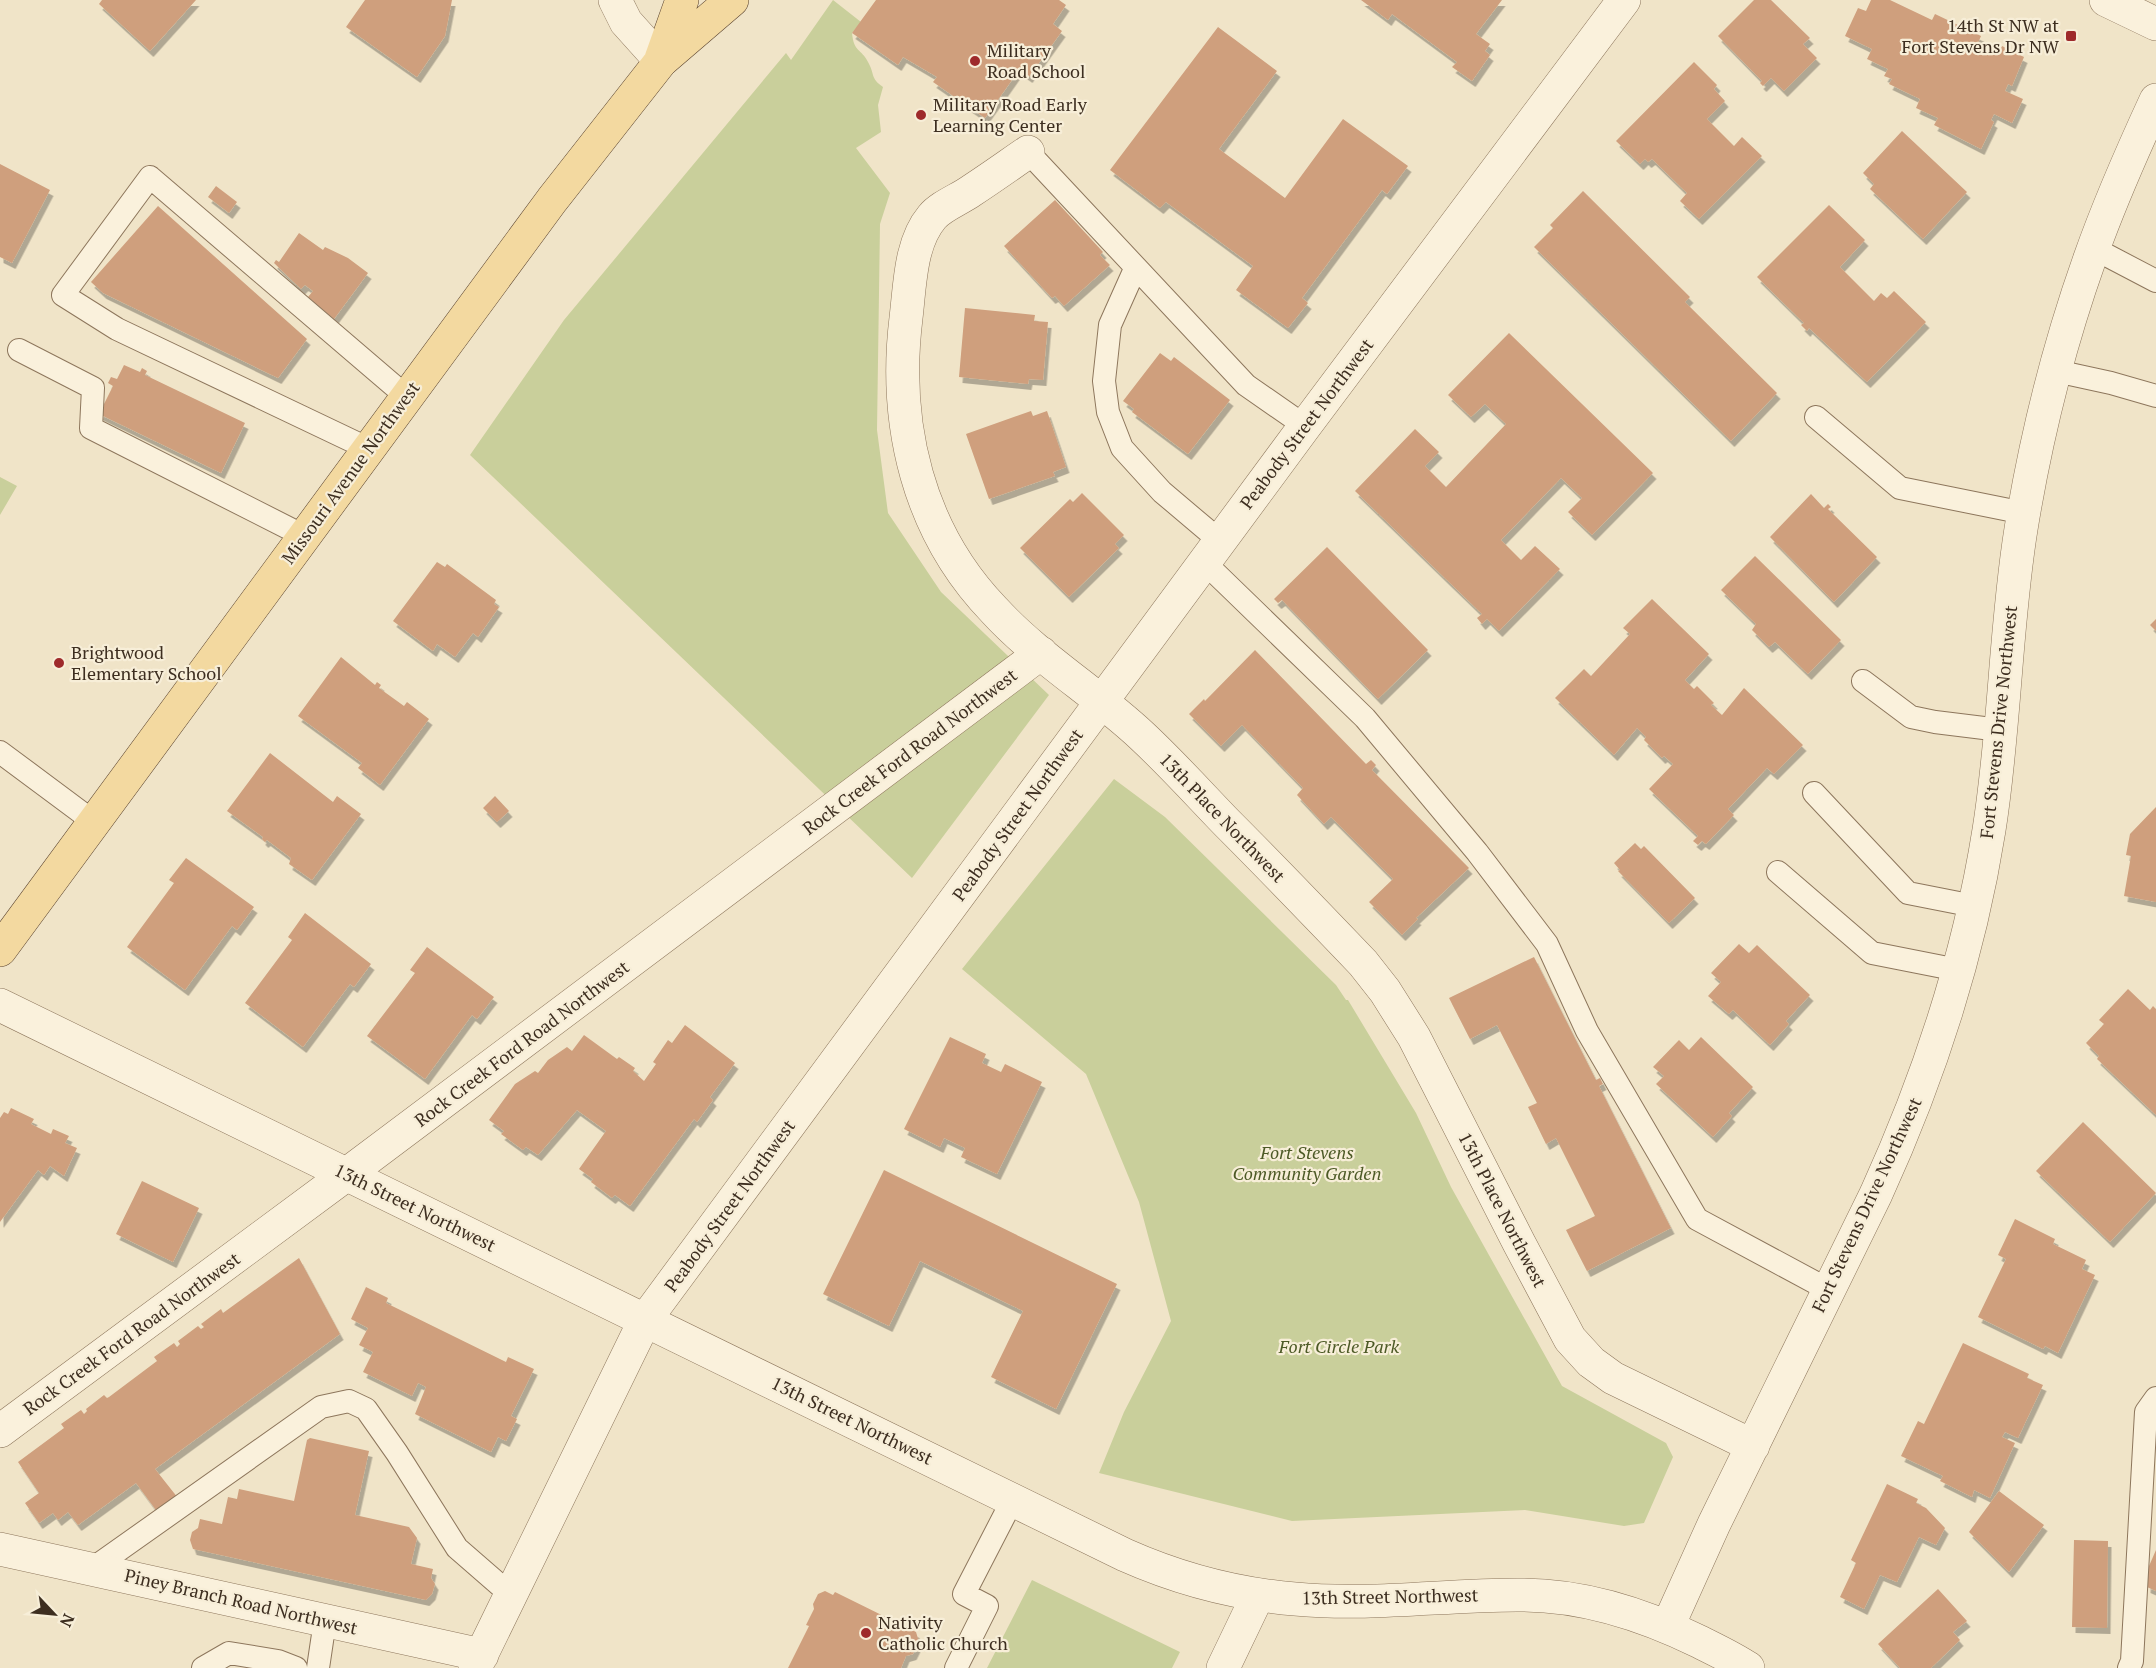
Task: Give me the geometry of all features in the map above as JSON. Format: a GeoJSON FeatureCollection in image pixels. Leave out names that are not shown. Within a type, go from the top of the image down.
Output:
{"type":"FeatureCollection","features":[{"type":"Feature","properties":{"kind":"main road"},"geometry":{"type":"LineString","coordinates":[[661,61],[682,0]]}},
{"type":"Feature","properties":{"kind":"main road"},"geometry":{"type":"LineString","coordinates":[[661,61],[732,0]]}},
{"type":"Feature","properties":{"kind":"main road","name":"Missouri Avenue Northwest"},"geometry":{"type":"LineString","coordinates":[[0,950],[552,200],[661,61]]}},
{"type":"Feature","properties":{"kind":"street"},"geometry":{"type":"LineString","coordinates":[[615,0],[626,22],[661,61]]}},
{"type":"Feature","properties":{"kind":"street","name":"Peabody Street Northwest"},"geometry":{"type":"LineString","coordinates":[[484,1664],[511,1595],[645,1320],[1212,551],[1624,0]]}},
{"type":"Feature","properties":{"kind":"street"},"geometry":{"type":"LineString","coordinates":[[2106,0],[2156,24]]}},
{"type":"Feature","properties":{"kind":"street","name":"Fort Stevens Drive Northwest"},"geometry":{"type":"LineString","coordinates":[[1668,1626],[1714,1524],[1896,1149],[1931,1058],[1958,970],[1989,831],[2015,568],[2032,468],[2056,371],[2093,248],[2108,207],[2156,100]]}},
{"type":"Feature","properties":{"kind":"street","name":"13th Place Northwest"},"geometry":{"type":"LineString","coordinates":[[1028,152],[932,216],[920,238],[913,264],[905,327],[903,380],[906,422],[912,463],[926,507],[948,548],[970,582],[994,611],[1155,748],[1338,936],[1384,991],[1423,1052],[1518,1244],[1570,1339],[1591,1362],[1613,1378],[1753,1446]]}},
{"type":"Feature","properties":{"kind":"street","name":"Rock Creek Ford Road Northwest"},"geometry":{"type":"LineString","coordinates":[[0,1431],[347,1174],[1041,653]]}},
{"type":"Feature","properties":{"kind":"street","name":"13th Street Northwest"},"geometry":{"type":"LineString","coordinates":[[0,1005],[1125,1555],[1164,1571],[1209,1585],[1258,1595],[1295,1599],[1350,1601],[1536,1595],[1603,1605],[1668,1626],[1748,1668]]}},
{"type":"Feature","properties":{"kind":"street","name":"Piney Branch Road Northwest"},"geometry":{"type":"LineString","coordinates":[[0,1549],[325,1621],[484,1664]]}},
{"type":"Feature","properties":{"kind":"street"},"geometry":{"type":"LineString","coordinates":[[1223,1668],[1258,1595]]}},
{"type":"Feature","properties":{"kind":"lane"},"geometry":{"type":"LineString","coordinates":[[1028,152],[1135,269],[1246,385],[1305,426]]}},
{"type":"Feature","properties":{"kind":"lane"},"geometry":{"type":"LineString","coordinates":[[369,449],[117,329],[63,295],[150,177],[407,397]]}},
{"type":"Feature","properties":{"kind":"lane"},"geometry":{"type":"LineString","coordinates":[[2093,248],[2156,281]]}},
{"type":"Feature","properties":{"kind":"lane"},"geometry":{"type":"LineString","coordinates":[[1135,269],[1110,325],[1104,381],[1108,412],[1122,448],[1212,551],[1365,718],[1477,852],[1547,944],[1587,1031],[1697,1219],[1829,1290]]}},
{"type":"Feature","properties":{"kind":"lane"},"geometry":{"type":"LineString","coordinates":[[19,350],[93,388],[91,428],[304,537]]}},
{"type":"Feature","properties":{"kind":"lane"},"geometry":{"type":"LineString","coordinates":[[2056,371],[2112,383],[2156,396]]}},
{"type":"Feature","properties":{"kind":"lane"},"geometry":{"type":"LineString","coordinates":[[1816,417],[1900,488],[2024,513]]}},
{"type":"Feature","properties":{"kind":"lane"},"geometry":{"type":"LineString","coordinates":[[1863,681],[1911,717],[2000,730]]}},
{"type":"Feature","properties":{"kind":"lane"},"geometry":{"type":"LineString","coordinates":[[0,752],[94,822]]}},
{"type":"Feature","properties":{"kind":"lane"},"geometry":{"type":"LineString","coordinates":[[1814,793],[1908,893],[1974,906]]}},
{"type":"Feature","properties":{"kind":"lane"},"geometry":{"type":"LineString","coordinates":[[1778,872],[1872,953],[1958,970]]}},
{"type":"Feature","properties":{"kind":"lane"},"geometry":{"type":"LineString","coordinates":[[2128,1668],[2132,1660],[2146,1412],[2156,1398]]}},
{"type":"Feature","properties":{"kind":"lane"},"geometry":{"type":"LineString","coordinates":[[92,1569],[321,1407],[349,1401],[366,1409],[397,1453],[457,1548],[511,1595]]}},
{"type":"Feature","properties":{"kind":"lane"},"geometry":{"type":"LineString","coordinates":[[956,1668],[987,1606],[964,1594],[1013,1499]]}},
{"type":"Feature","properties":{"kind":"lane"},"geometry":{"type":"LineString","coordinates":[[318,1668],[325,1621]]}},
{"type":"Feature","properties":{"kind":"lane"},"geometry":{"type":"LineString","coordinates":[[203,1668],[229,1653],[278,1661],[296,1668]]}},
{"type":"Feature","properties":{"kind":"green space"},"geometry":{"type":"Polygon","coordinates":[[[833,0],[861,22],[852,33],[854,44],[870,66],[876,81],[883,87],[878,105],[881,132],[856,148],[890,193],[880,224],[877,430],[888,513],[941,592],[1049,695],[912,878],[470,455],[564,320],[786,53],[791,60],[833,0]]]}},
{"type":"Feature","properties":{"kind":"green space"},"geometry":{"type":"Polygon","coordinates":[[[0,477],[17,486],[0,515],[0,477]]]}},
{"type":"Feature","properties":{"kind":"green space","name":"Fort Circle Park"},"geometry":{"type":"Polygon","coordinates":[[[1114,779],[1165,817],[1336,985],[1348,1000],[1416,1113],[1451,1187],[1562,1386],[1666,1443],[1673,1457],[1644,1523],[1624,1526],[1525,1510],[1292,1521],[1099,1473],[1124,1412],[1171,1321],[1139,1202],[1086,1074],[962,969],[1114,779]]]}},
{"type":"Feature","properties":{"kind":"green space"},"geometry":{"type":"Polygon","coordinates":[[[1032,1580],[1180,1652],[1172,1668],[987,1668],[1032,1580]]]}},
{"type":"Feature","properties":{"kind":"building"},"geometry":{"type":"Polygon","coordinates":[[[102,0],[196,0],[150,51],[99,4],[102,0]]]}},
{"type":"Feature","properties":{"kind":"building"},"geometry":{"type":"Polygon","coordinates":[[[365,0],[452,0],[445,36],[417,77],[346,27],[365,0]]]}},
{"type":"Feature","properties":{"kind":"building","name":"Military Road School"},"geometry":{"type":"Polygon","coordinates":[[[876,0],[1059,0],[1066,5],[1053,24],[1062,31],[1029,77],[1019,70],[985,118],[933,82],[937,77],[903,57],[898,65],[852,33],[876,0]]]}},
{"type":"Feature","properties":{"kind":"building"},"geometry":{"type":"Polygon","coordinates":[[[1361,0],[1502,0],[1476,34],[1490,44],[1485,51],[1490,55],[1472,81],[1452,67],[1457,62],[1392,14],[1388,20],[1361,0]]]}},
{"type":"Feature","properties":{"kind":"building"},"geometry":{"type":"Polygon","coordinates":[[[1754,0],[1771,0],[1810,38],[1803,44],[1817,58],[1784,91],[1771,78],[1763,86],[1760,83],[1762,81],[1718,36],[1754,0]]]}},
{"type":"Feature","properties":{"kind":"building"},"geometry":{"type":"Polygon","coordinates":[[[1871,0],[1890,0],[1932,20],[1935,14],[1981,36],[1978,43],[1999,53],[2002,46],[2024,57],[2012,86],[2008,84],[2005,91],[2023,99],[2012,123],[1994,114],[1991,120],[1994,122],[1981,149],[1934,125],[1938,118],[1916,108],[1920,99],[1889,84],[1892,79],[1884,76],[1888,69],[1867,59],[1872,49],[1845,36],[1858,8],[1866,11],[1871,0]]]}},
{"type":"Feature","properties":{"kind":"building"},"geometry":{"type":"Polygon","coordinates":[[[1218,27],[1277,71],[1219,149],[1285,198],[1343,119],[1408,166],[1387,194],[1382,190],[1302,298],[1308,303],[1288,328],[1236,290],[1253,266],[1166,202],[1160,208],[1110,170],[1218,27]]]}},
{"type":"Feature","properties":{"kind":"building"},"geometry":{"type":"Polygon","coordinates":[[[1694,62],[1717,85],[1714,89],[1725,101],[1707,119],[1734,146],[1742,137],[1762,156],[1699,219],[1680,201],[1687,193],[1652,159],[1648,162],[1645,159],[1640,164],[1616,141],[1694,62]]]}},
{"type":"Feature","properties":{"kind":"building"},"geometry":{"type":"Polygon","coordinates":[[[1902,131],[1967,192],[1923,239],[1870,189],[1874,184],[1863,173],[1902,131]]]}},
{"type":"Feature","properties":{"kind":"building"},"geometry":{"type":"Polygon","coordinates":[[[0,164],[50,190],[12,263],[0,257],[0,164]]]}},
{"type":"Feature","properties":{"kind":"building"},"geometry":{"type":"Polygon","coordinates":[[[216,186],[237,202],[229,213],[208,197],[216,186]]]}},
{"type":"Feature","properties":{"kind":"building"},"geometry":{"type":"Polygon","coordinates":[[[1583,191],[1690,297],[1685,302],[1777,393],[1731,441],[1534,247],[1553,228],[1550,225],[1583,191]]]}},
{"type":"Feature","properties":{"kind":"building"},"geometry":{"type":"Polygon","coordinates":[[[1055,200],[1103,252],[1100,255],[1110,265],[1064,306],[1055,296],[1052,298],[1004,246],[1055,200]]]}},
{"type":"Feature","properties":{"kind":"building"},"geometry":{"type":"Polygon","coordinates":[[[1829,205],[1865,240],[1840,267],[1874,301],[1881,293],[1887,298],[1894,291],[1926,322],[1867,382],[1809,328],[1807,331],[1801,325],[1804,323],[1757,277],[1829,205]]]}},
{"type":"Feature","properties":{"kind":"building"},"geometry":{"type":"Polygon","coordinates":[[[158,206],[307,339],[278,378],[103,293],[91,282],[158,206]]]}},
{"type":"Feature","properties":{"kind":"building"},"geometry":{"type":"Polygon","coordinates":[[[299,233],[323,250],[325,247],[348,258],[368,273],[334,319],[308,297],[313,291],[305,285],[301,289],[274,263],[276,260],[279,262],[299,233]]]}},
{"type":"Feature","properties":{"kind":"building"},"geometry":{"type":"Polygon","coordinates":[[[965,308],[1035,315],[1034,321],[1048,322],[1043,380],[1029,379],[1028,384],[959,377],[965,308]]]}},
{"type":"Feature","properties":{"kind":"building"},"geometry":{"type":"Polygon","coordinates":[[[1509,333],[1653,473],[1592,535],[1568,512],[1582,498],[1561,478],[1501,540],[1521,560],[1535,546],[1560,569],[1499,631],[1487,619],[1482,624],[1477,618],[1482,614],[1355,491],[1415,429],[1439,452],[1425,466],[1446,487],[1506,424],[1485,404],[1471,417],[1448,395],[1509,333]]]}},
{"type":"Feature","properties":{"kind":"building"},"geometry":{"type":"Polygon","coordinates":[[[1160,353],[1171,361],[1174,357],[1230,400],[1188,454],[1132,412],[1134,409],[1123,401],[1160,353]]]}},
{"type":"Feature","properties":{"kind":"building"},"geometry":{"type":"Polygon","coordinates":[[[124,365],[140,372],[142,368],[147,371],[145,375],[245,423],[221,473],[99,414],[113,386],[108,383],[111,377],[117,379],[124,365]]]}},
{"type":"Feature","properties":{"kind":"building"},"geometry":{"type":"Polygon","coordinates":[[[1031,411],[1033,416],[1047,411],[1066,467],[1053,472],[1055,476],[989,499],[966,434],[1031,411]]]}},
{"type":"Feature","properties":{"kind":"building"},"geometry":{"type":"Polygon","coordinates":[[[1082,493],[1124,535],[1115,544],[1119,548],[1069,597],[1020,548],[1070,499],[1073,502],[1082,493]]]}},
{"type":"Feature","properties":{"kind":"building"},"geometry":{"type":"Polygon","coordinates":[[[1811,494],[1824,508],[1828,504],[1831,507],[1828,509],[1877,557],[1834,602],[1770,537],[1811,494]]]}},
{"type":"Feature","properties":{"kind":"building"},"geometry":{"type":"Polygon","coordinates":[[[1327,547],[1428,650],[1378,699],[1282,600],[1278,603],[1274,599],[1327,547]]]}},
{"type":"Feature","properties":{"kind":"building"},"geometry":{"type":"Polygon","coordinates":[[[1755,556],[1841,640],[1808,674],[1775,642],[1769,647],[1752,630],[1756,624],[1721,590],[1755,556]]]}},
{"type":"Feature","properties":{"kind":"building"},"geometry":{"type":"Polygon","coordinates":[[[437,562],[445,567],[447,564],[496,600],[494,604],[499,607],[478,637],[473,633],[455,657],[437,644],[433,651],[393,621],[437,562]]]}},
{"type":"Feature","properties":{"kind":"building"},"geometry":{"type":"Polygon","coordinates":[[[1652,599],[1709,654],[1685,680],[1694,689],[1697,686],[1714,703],[1711,705],[1722,715],[1744,688],[1803,745],[1774,774],[1767,768],[1728,809],[1734,815],[1706,844],[1702,841],[1698,845],[1693,841],[1698,836],[1649,789],[1673,764],[1664,756],[1662,758],[1644,740],[1646,737],[1637,728],[1614,755],[1555,698],[1584,669],[1591,676],[1630,634],[1623,628],[1652,599]]]}},
{"type":"Feature","properties":{"kind":"building"},"geometry":{"type":"Polygon","coordinates":[[[2156,619],[2156,631],[2150,625],[2156,619]]]}},
{"type":"Feature","properties":{"kind":"building"},"geometry":{"type":"Polygon","coordinates":[[[1255,650],[1366,764],[1371,760],[1376,765],[1372,770],[1469,868],[1416,918],[1418,919],[1402,935],[1369,902],[1393,879],[1331,817],[1324,824],[1297,795],[1303,788],[1242,725],[1221,746],[1189,714],[1204,699],[1205,701],[1255,650]]]}},
{"type":"Feature","properties":{"kind":"building"},"geometry":{"type":"Polygon","coordinates":[[[341,657],[375,685],[377,682],[381,685],[379,688],[404,706],[407,702],[429,719],[380,785],[358,768],[362,763],[298,716],[341,657]]]}},
{"type":"Feature","properties":{"kind":"building"},"geometry":{"type":"Polygon","coordinates":[[[270,753],[333,802],[337,796],[361,814],[312,880],[289,864],[291,858],[267,840],[265,842],[263,837],[227,811],[270,753]]]}},
{"type":"Feature","properties":{"kind":"building"},"geometry":{"type":"Polygon","coordinates":[[[495,796],[509,811],[497,822],[483,808],[495,796]]]}},
{"type":"Feature","properties":{"kind":"building"},"geometry":{"type":"Polygon","coordinates":[[[2156,807],[2156,902],[2124,896],[2131,856],[2126,855],[2130,834],[2156,807]]]}},
{"type":"Feature","properties":{"kind":"building"},"geometry":{"type":"Polygon","coordinates":[[[1635,843],[1641,849],[1644,846],[1695,898],[1669,923],[1618,871],[1620,870],[1614,863],[1635,843]]]}},
{"type":"Feature","properties":{"kind":"building"},"geometry":{"type":"Polygon","coordinates":[[[186,858],[254,907],[237,930],[232,926],[185,990],[127,947],[174,883],[169,880],[186,858]]]}},
{"type":"Feature","properties":{"kind":"building"},"geometry":{"type":"Polygon","coordinates":[[[305,913],[371,964],[354,987],[350,984],[303,1047],[245,1003],[292,940],[288,937],[305,913]]]}},
{"type":"Feature","properties":{"kind":"building"},"geometry":{"type":"Polygon","coordinates":[[[1739,944],[1749,953],[1757,945],[1810,995],[1786,1021],[1789,1024],[1770,1045],[1733,1010],[1729,1014],[1708,996],[1721,982],[1711,973],[1739,944]]]}},
{"type":"Feature","properties":{"kind":"building"},"geometry":{"type":"Polygon","coordinates":[[[427,947],[494,997],[477,1019],[472,1015],[425,1079],[367,1036],[415,973],[410,970],[427,947]]]}},
{"type":"Feature","properties":{"kind":"building"},"geometry":{"type":"Polygon","coordinates":[[[1534,957],[1596,1080],[1600,1078],[1603,1084],[1599,1086],[1671,1228],[1587,1271],[1566,1230],[1595,1216],[1556,1138],[1546,1144],[1528,1107],[1537,1103],[1497,1025],[1470,1039],[1449,998],[1534,957]]]}},
{"type":"Feature","properties":{"kind":"building"},"geometry":{"type":"Polygon","coordinates":[[[2128,989],[2150,1010],[2153,1006],[2156,1009],[2156,1115],[2097,1059],[2099,1056],[2086,1043],[2104,1024],[2099,1020],[2128,989]]]}},
{"type":"Feature","properties":{"kind":"building"},"geometry":{"type":"Polygon","coordinates":[[[685,1025],[735,1063],[710,1097],[713,1100],[697,1122],[694,1119],[630,1206],[615,1195],[612,1198],[591,1182],[593,1179],[579,1169],[606,1131],[577,1110],[538,1155],[526,1147],[523,1150],[501,1134],[504,1131],[489,1120],[515,1084],[535,1071],[538,1073],[548,1060],[567,1047],[572,1051],[584,1035],[617,1059],[619,1057],[635,1068],[633,1071],[644,1081],[656,1064],[653,1062],[668,1040],[672,1043],[685,1025]]]}},
{"type":"Feature","properties":{"kind":"building"},"geometry":{"type":"Polygon","coordinates":[[[950,1037],[986,1054],[982,1063],[1001,1072],[1005,1064],[1042,1082],[997,1174],[961,1157],[965,1148],[944,1138],[940,1147],[904,1129],[950,1037]]]}},
{"type":"Feature","properties":{"kind":"building"},"geometry":{"type":"Polygon","coordinates":[[[1701,1037],[1753,1087],[1729,1113],[1732,1116],[1713,1137],[1656,1084],[1664,1076],[1653,1067],[1679,1040],[1689,1050],[1701,1037]]]}},
{"type":"Feature","properties":{"kind":"building"},"geometry":{"type":"Polygon","coordinates":[[[11,1108],[34,1119],[31,1124],[51,1134],[53,1129],[69,1136],[65,1143],[77,1148],[64,1176],[50,1166],[44,1175],[38,1170],[0,1222],[0,1118],[4,1112],[8,1114],[11,1108]]]}},
{"type":"Feature","properties":{"kind":"building"},"geometry":{"type":"Polygon","coordinates":[[[2083,1122],[2156,1193],[2110,1242],[2036,1171],[2083,1122]]]}},
{"type":"Feature","properties":{"kind":"building"},"geometry":{"type":"Polygon","coordinates":[[[884,1170],[1117,1284],[1056,1409],[991,1377],[1023,1311],[920,1261],[889,1326],[823,1294],[884,1170]]]}},
{"type":"Feature","properties":{"kind":"building"},"geometry":{"type":"Polygon","coordinates":[[[142,1181],[199,1208],[173,1262],[116,1234],[142,1181]]]}},
{"type":"Feature","properties":{"kind":"building"},"geometry":{"type":"Polygon","coordinates":[[[2015,1219],[2055,1239],[2053,1244],[2086,1260],[2082,1269],[2095,1275],[2058,1353],[2045,1346],[2043,1349],[1978,1317],[2006,1259],[1998,1255],[2015,1219]]]}},
{"type":"Feature","properties":{"kind":"building"},"geometry":{"type":"Polygon","coordinates":[[[299,1258],[340,1334],[155,1469],[178,1498],[159,1514],[136,1483],[78,1525],[68,1512],[58,1520],[53,1513],[39,1523],[25,1503],[39,1493],[18,1462],[64,1428],[61,1424],[81,1410],[84,1414],[86,1409],[104,1395],[109,1397],[157,1361],[154,1357],[174,1343],[177,1347],[180,1344],[178,1341],[198,1326],[201,1329],[204,1327],[201,1324],[221,1309],[223,1313],[299,1258]]]}},
{"type":"Feature","properties":{"kind":"building"},"geometry":{"type":"Polygon","coordinates":[[[366,1287],[388,1298],[386,1303],[506,1362],[508,1357],[534,1369],[511,1416],[517,1419],[506,1441],[498,1437],[491,1452],[415,1414],[426,1387],[418,1383],[412,1396],[363,1372],[373,1352],[359,1345],[368,1328],[351,1319],[366,1287]]]}},
{"type":"Feature","properties":{"kind":"building"},"geometry":{"type":"Polygon","coordinates":[[[1963,1343],[2029,1374],[2027,1378],[2043,1385],[2018,1438],[2005,1432],[2002,1437],[2015,1443],[1990,1498],[1974,1490],[1972,1497],[1940,1481],[1943,1476],[1901,1456],[1918,1421],[1924,1424],[1963,1343]]]}},
{"type":"Feature","properties":{"kind":"building"},"geometry":{"type":"Polygon","coordinates":[[[310,1438],[369,1451],[355,1515],[409,1527],[417,1538],[411,1564],[433,1569],[431,1578],[435,1584],[432,1594],[426,1600],[193,1549],[190,1540],[192,1532],[198,1528],[200,1519],[222,1524],[228,1497],[237,1499],[239,1489],[294,1501],[307,1440],[310,1438]]]}},
{"type":"Feature","properties":{"kind":"building"},"geometry":{"type":"Polygon","coordinates":[[[1887,1484],[1918,1499],[1916,1503],[1926,1508],[1945,1528],[1936,1545],[1919,1537],[1897,1582],[1880,1575],[1864,1609],[1840,1597],[1856,1563],[1851,1560],[1887,1484]]]}},
{"type":"Feature","properties":{"kind":"building"},"geometry":{"type":"Polygon","coordinates":[[[1999,1491],[2044,1525],[2009,1572],[1969,1532],[1999,1491]]]}},
{"type":"Feature","properties":{"kind":"building"},"geometry":{"type":"Polygon","coordinates":[[[2074,1540],[2108,1541],[2107,1628],[2072,1627],[2074,1540]]]}},
{"type":"Feature","properties":{"kind":"building"},"geometry":{"type":"Polygon","coordinates":[[[2156,1550],[2156,1591],[2147,1587],[2149,1566],[2156,1550]]]}},
{"type":"Feature","properties":{"kind":"building"},"geometry":{"type":"Polygon","coordinates":[[[1938,1589],[1967,1621],[1953,1632],[1960,1640],[1931,1668],[1900,1668],[1878,1644],[1938,1589]]]}},
{"type":"Feature","properties":{"kind":"building"},"geometry":{"type":"Polygon","coordinates":[[[825,1591],[833,1595],[835,1592],[916,1632],[919,1642],[913,1654],[906,1656],[901,1668],[788,1668],[809,1626],[806,1625],[814,1609],[813,1604],[818,1594],[825,1591]]]}},
{"type":"Feature","properties":{"kind":"place","name":"14th St NW at Fort Stevens Dr NW"},"geometry":{"type":"Point","coordinates":[2071,36]}},
{"type":"Feature","properties":{"kind":"place","name":"Military Road School"},"geometry":{"type":"Point","coordinates":[975,61]}},
{"type":"Feature","properties":{"kind":"place","name":"Military Road Early Learning Center"},"geometry":{"type":"Point","coordinates":[921,115]}},
{"type":"Feature","properties":{"kind":"place","name":"Brightwood Elementary School"},"geometry":{"type":"Point","coordinates":[59,663]}},
{"type":"Feature","properties":{"kind":"place","name":"Nativity Catholic Church"},"geometry":{"type":"Point","coordinates":[866,1633]}},
{"type":"Feature","properties":{"kind":"park label","name":"Fort Stevens Community Garden"},"geometry":{"type":"Point","coordinates":[1307,1163]}}]}
